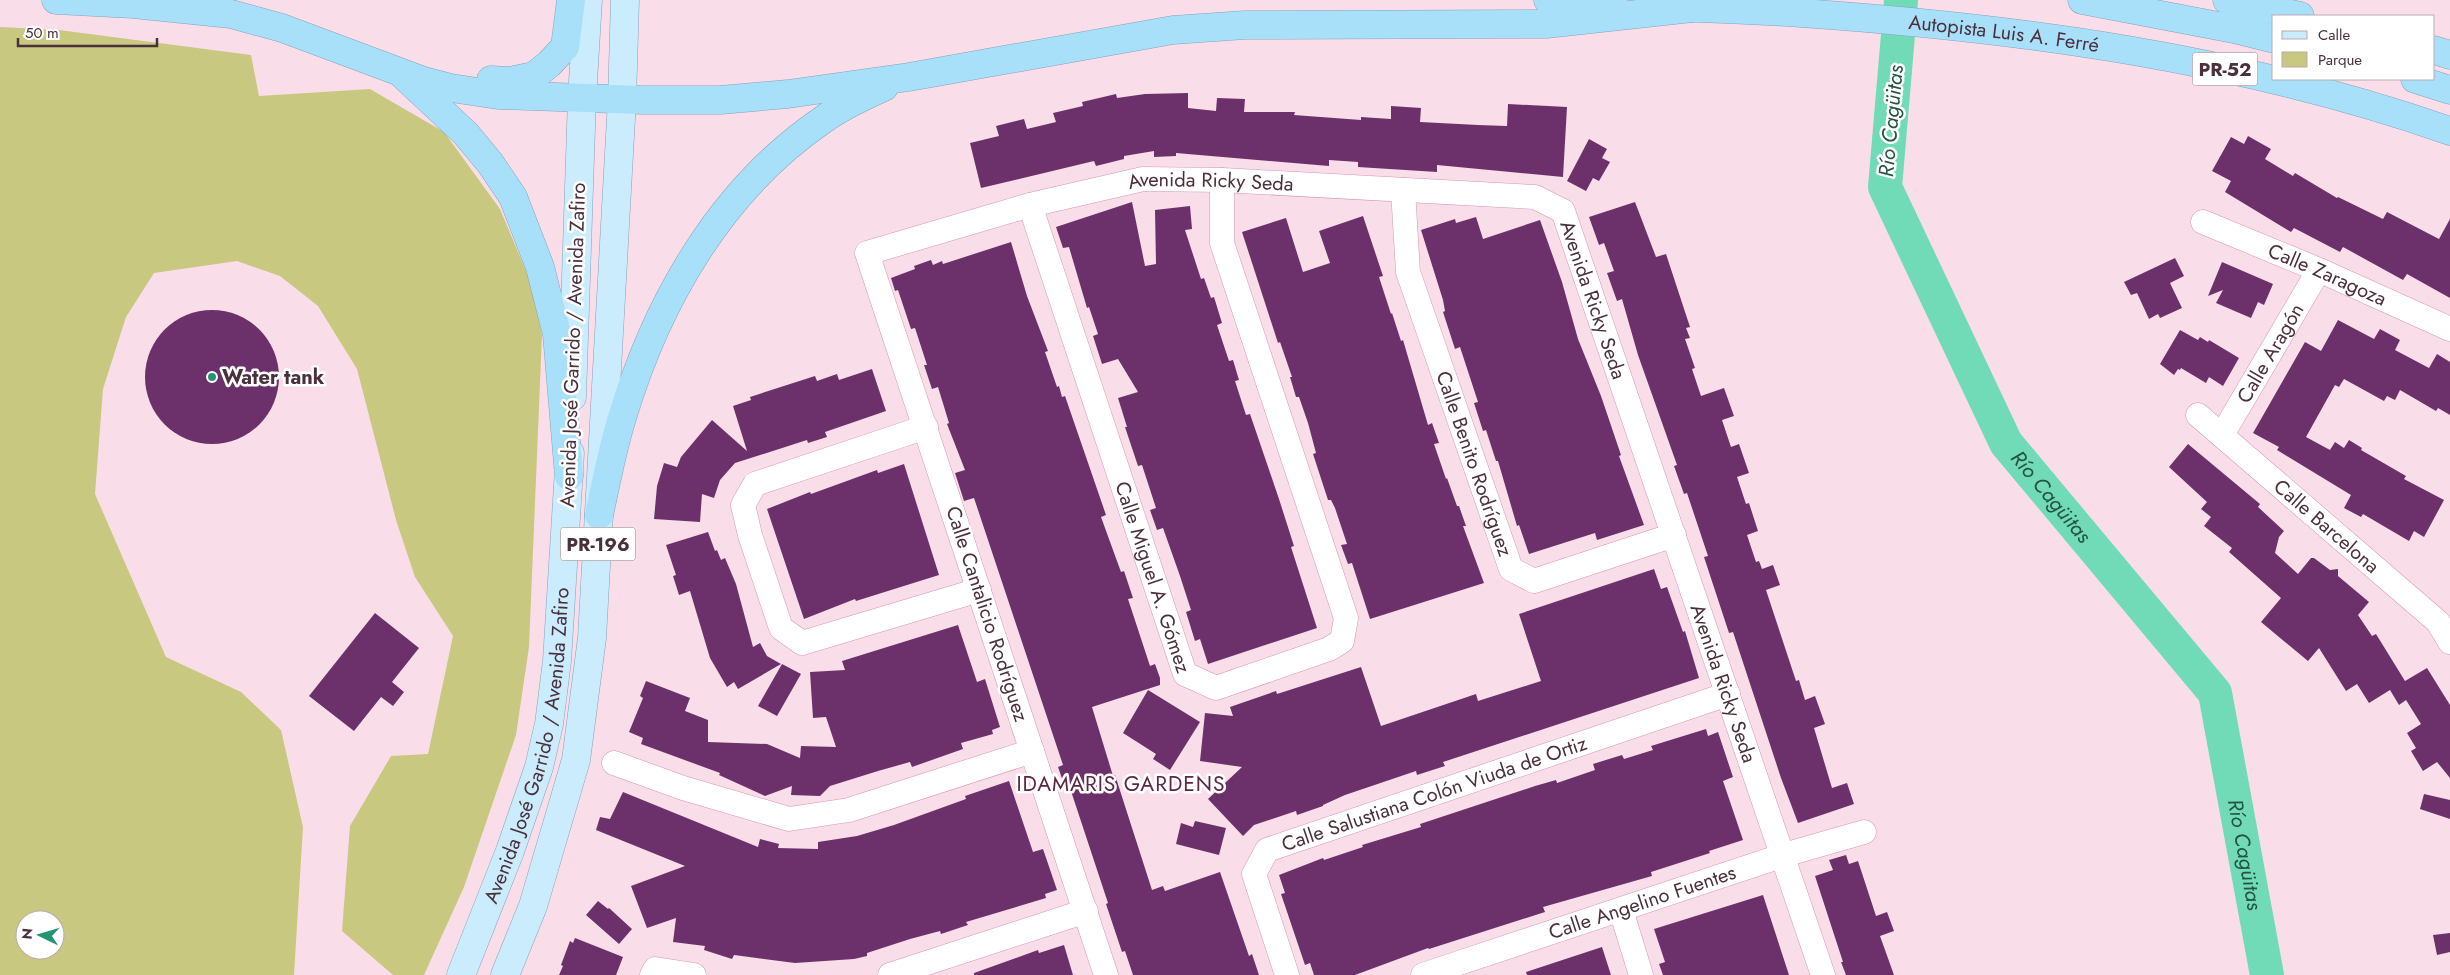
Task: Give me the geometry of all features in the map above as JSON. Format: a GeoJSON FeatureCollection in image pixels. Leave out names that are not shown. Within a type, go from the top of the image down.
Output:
{"type":"FeatureCollection","features":[{"type":"Feature","properties":{"kind":"highway"},"geometry":{"type":"LineString","coordinates":[[56,0],[133,4],[231,14],[282,28],[451,88],[498,95],[622,100],[740,98],[788,94],[909,77],[1173,30],[1245,25],[1546,24],[1692,8]]}},
{"type":"Feature","properties":{"kind":"highway"},"geometry":{"type":"LineString","coordinates":[[400,71],[509,81],[534,76],[565,47],[578,29],[571,0]]}},
{"type":"Feature","properties":{"kind":"highway","name":"Autopista Luis A. Ferré"},"geometry":{"type":"LineString","coordinates":[[1548,0],[1800,12],[2048,37],[2152,53],[2219,67],[2387,109],[2450,131]]}},
{"type":"Feature","properties":{"kind":"highway","name":"PR-52"},"geometry":{"type":"LineString","coordinates":[[2082,0],[2234,28],[2272,38]]}},
{"type":"Feature","properties":{"kind":"highway"},"geometry":{"type":"LineString","coordinates":[[2227,0],[2295,15]]}},
{"type":"Feature","properties":{"kind":"highway"},"geometry":{"type":"LineString","coordinates":[[2435,50],[2450,55]]}},
{"type":"Feature","properties":{"kind":"highway"},"geometry":{"type":"LineString","coordinates":[[400,71],[466,134],[490,163],[513,197],[540,267],[557,334],[569,476]]}},
{"type":"Feature","properties":{"kind":"highway"},"geometry":{"type":"LineString","coordinates":[[599,515],[621,420],[653,331],[691,261],[728,206],[765,166],[795,140],[825,118],[868,95],[909,77]]}},
{"type":"Feature","properties":{"kind":"highway"},"geometry":{"type":"LineString","coordinates":[[2418,80],[2450,90]]}},
{"type":"Feature","properties":{"kind":"main road","name":"Avenida José Garrido / Avenida Zafiro"},"geometry":{"type":"LineString","coordinates":[[461,975],[510,852],[539,767],[549,724],[557,661],[569,476],[582,98],[578,29],[588,0]]}},
{"type":"Feature","properties":{"kind":"main road","name":"Avenida José Garrido / Avenida Zafiro"},"geometry":{"type":"LineString","coordinates":[[504,975],[533,906],[576,760],[592,638],[622,100],[625,0]]}},
{"type":"Feature","properties":{"kind":"street","name":"Avenida Ricky Seda"},"geometry":{"type":"LineString","coordinates":[[867,253],[1030,205],[1143,179],[1222,180],[1535,197],[1564,211],[1823,975]]}},
{"type":"Feature","properties":{"kind":"street","name":"Calle Miguel A. Gómez"},"geometry":{"type":"LineString","coordinates":[[1030,205],[1185,674],[1216,688],[1329,649],[1342,641],[1346,618],[1222,243],[1222,180]]}},
{"type":"Feature","properties":{"kind":"street","name":"Calle Benito Rodríguez"},"geometry":{"type":"LineString","coordinates":[[1403,190],[1408,272],[1511,569],[1534,581],[1674,535]]}},
{"type":"Feature","properties":{"kind":"street","name":"Calle Zaragoza"},"geometry":{"type":"LineString","coordinates":[[2203,222],[2319,270],[2450,329]]}},
{"type":"Feature","properties":{"kind":"street","name":"Calle Cantalicio Rodríguez"},"geometry":{"type":"LineString","coordinates":[[867,253],[1106,975]]}},
{"type":"Feature","properties":{"kind":"street","name":"Calle Aragón"},"geometry":{"type":"LineString","coordinates":[[2222,435],[2319,270]]}},
{"type":"Feature","properties":{"kind":"street","name":"Calle Barcelona"},"geometry":{"type":"LineString","coordinates":[[2198,415],[2438,622],[2450,642]]}},
{"type":"Feature","properties":{"kind":"street"},"geometry":{"type":"LineString","coordinates":[[926,427],[755,484],[743,505],[750,535],[781,628],[802,643],[979,590]]}},
{"type":"Feature","properties":{"kind":"street","name":"Calle Salustiana Colón Viuda de Ortiz"},"geometry":{"type":"LineString","coordinates":[[1287,975],[1254,874],[1267,850],[1728,694]]}},
{"type":"Feature","properties":{"kind":"street"},"geometry":{"type":"LineString","coordinates":[[614,763],[683,788],[789,819],[849,810],[1032,751]]}},
{"type":"Feature","properties":{"kind":"street","name":"Calle Angelino Fuentes"},"geometry":{"type":"LineString","coordinates":[[1422,975],[1462,969],[1621,910],[1784,856],[1864,832]]}},
{"type":"Feature","properties":{"kind":"street"},"geometry":{"type":"LineString","coordinates":[[1621,910],[1642,975]]}},
{"type":"Feature","properties":{"kind":"street"},"geometry":{"type":"LineString","coordinates":[[890,975],[1086,911]]}},
{"type":"Feature","properties":{"kind":"street"},"geometry":{"type":"LineString","coordinates":[[652,975],[655,969],[694,975]]}},
{"type":"Feature","properties":{"kind":"green space"},"geometry":{"type":"Polygon","coordinates":[[[0,27],[59,30],[251,55],[259,96],[370,89],[444,132],[500,209],[531,283],[542,335],[529,647],[516,735],[464,887],[424,975],[393,975],[342,931],[350,826],[391,756],[428,754],[453,636],[415,577],[396,520],[357,369],[318,306],[280,276],[237,261],[154,273],[126,317],[103,389],[95,494],[166,657],[241,692],[281,730],[303,827],[294,975],[0,975],[0,27]]]}},
{"type":"Feature","properties":{"kind":"building"},"geometry":{"type":"Polygon","coordinates":[[[1188,93],[1188,108],[1216,111],[1217,98],[1245,99],[1244,112],[1295,112],[1294,115],[1361,120],[1361,117],[1391,119],[1391,106],[1421,108],[1420,122],[1478,125],[1507,126],[1508,104],[1567,107],[1563,177],[1437,165],[1437,172],[1358,167],[1358,162],[1329,160],[1329,166],[1176,153],[1176,156],[1154,157],[1154,151],[1124,156],[1124,159],[1096,166],[1094,161],[981,188],[970,143],[999,136],[996,126],[1024,119],[1027,129],[1056,122],[1053,113],[1083,106],[1082,102],[1116,94],[1117,98],[1145,94],[1188,93]]]}},
{"type":"Feature","properties":{"kind":"building"},"geometry":{"type":"Polygon","coordinates":[[[2248,136],[2271,149],[2265,159],[2293,176],[2295,173],[2337,198],[2383,219],[2387,212],[2439,239],[2450,219],[2450,298],[2407,274],[2403,280],[2343,247],[2340,252],[2294,228],[2291,232],[2225,192],[2231,181],[2212,171],[2231,137],[2244,144],[2248,136]]]}},
{"type":"Feature","properties":{"kind":"building"},"geometry":{"type":"Polygon","coordinates":[[[1589,139],[1607,149],[1602,158],[1610,162],[1599,181],[1593,178],[1586,191],[1567,181],[1589,139]]]}},
{"type":"Feature","properties":{"kind":"building"},"geometry":{"type":"Polygon","coordinates":[[[1132,202],[1145,266],[1156,264],[1155,210],[1190,206],[1192,229],[1185,230],[1201,279],[1204,278],[1211,298],[1214,297],[1222,323],[1217,325],[1229,361],[1233,360],[1239,380],[1235,381],[1246,415],[1250,414],[1279,499],[1294,546],[1291,547],[1317,628],[1208,664],[1200,639],[1195,641],[1186,612],[1191,610],[1180,576],[1163,528],[1157,530],[1150,510],[1156,508],[1142,465],[1138,466],[1125,427],[1127,427],[1118,398],[1138,392],[1118,359],[1102,364],[1093,336],[1098,334],[1089,307],[1087,308],[1069,247],[1063,248],[1056,227],[1132,202]]]}},
{"type":"Feature","properties":{"kind":"building"},"geometry":{"type":"Polygon","coordinates":[[[1635,202],[1656,257],[1666,254],[1690,327],[1686,328],[1690,338],[1685,339],[1695,368],[1692,369],[1701,396],[1724,388],[1734,416],[1722,420],[1731,447],[1739,444],[1749,473],[1737,477],[1746,504],[1749,503],[1758,531],[1747,535],[1756,562],[1759,561],[1762,569],[1773,565],[1780,585],[1766,590],[1796,681],[1799,680],[1805,700],[1815,696],[1825,724],[1814,728],[1832,788],[1847,783],[1854,804],[1798,823],[1781,778],[1733,632],[1729,633],[1704,557],[1708,556],[1687,493],[1684,494],[1674,466],[1677,465],[1638,355],[1622,299],[1617,301],[1607,273],[1614,271],[1604,243],[1599,245],[1589,217],[1635,202]]]}},
{"type":"Feature","properties":{"kind":"building"},"geometry":{"type":"Polygon","coordinates":[[[1363,216],[1383,276],[1379,277],[1391,314],[1401,341],[1403,340],[1428,425],[1432,423],[1439,443],[1434,444],[1446,479],[1457,506],[1459,506],[1466,526],[1463,526],[1484,583],[1370,619],[1352,563],[1348,564],[1341,545],[1347,544],[1335,508],[1331,500],[1328,500],[1313,454],[1316,453],[1308,423],[1299,397],[1296,397],[1290,377],[1292,377],[1280,342],[1278,343],[1242,232],[1286,218],[1303,272],[1330,263],[1319,231],[1363,216]]]}},
{"type":"Feature","properties":{"kind":"building"},"geometry":{"type":"Polygon","coordinates":[[[1476,217],[1483,239],[1540,220],[1562,282],[1578,339],[1601,396],[1621,455],[1619,456],[1644,525],[1597,540],[1595,533],[1529,554],[1519,525],[1517,526],[1498,461],[1496,461],[1486,430],[1483,431],[1474,403],[1478,402],[1460,347],[1455,349],[1443,312],[1445,311],[1443,300],[1421,230],[1455,219],[1456,223],[1476,217]]]}},
{"type":"Feature","properties":{"kind":"building"},"geometry":{"type":"Polygon","coordinates":[[[1011,242],[1027,296],[1048,351],[1045,352],[1057,387],[1059,386],[1062,397],[1065,396],[1106,515],[1101,517],[1121,572],[1124,571],[1133,598],[1128,599],[1150,666],[1155,664],[1160,678],[1160,685],[1092,707],[1113,776],[1115,775],[1152,890],[1163,886],[1165,891],[1220,872],[1249,956],[1252,954],[1259,975],[1133,975],[1125,951],[1122,952],[1069,785],[1065,787],[1058,767],[1063,765],[974,498],[964,501],[955,473],[965,470],[947,424],[949,423],[938,387],[932,389],[924,365],[927,365],[915,328],[911,329],[898,290],[895,291],[891,278],[915,269],[914,266],[931,260],[933,265],[942,261],[943,264],[1011,242]]]}},
{"type":"Feature","properties":{"kind":"building"},"geometry":{"type":"Polygon","coordinates":[[[2175,258],[2184,276],[2170,283],[2182,308],[2160,318],[2158,314],[2149,319],[2137,293],[2131,295],[2124,282],[2175,258]]]}},
{"type":"Feature","properties":{"kind":"building"},"geometry":{"type":"Polygon","coordinates":[[[2222,262],[2273,284],[2264,305],[2258,302],[2251,318],[2216,303],[2223,290],[2208,296],[2222,262]]]}},
{"type":"Feature","properties":{"kind":"building","name":"Water tank"},"geometry":{"type":"Polygon","coordinates":[[[212,310],[238,315],[249,321],[259,330],[268,340],[274,351],[279,377],[274,403],[268,414],[259,424],[249,433],[238,439],[212,444],[186,439],[175,433],[165,424],[156,414],[150,403],[145,377],[150,351],[156,340],[165,330],[175,321],[186,315],[212,310]]]}},
{"type":"Feature","properties":{"kind":"building"},"geometry":{"type":"Polygon","coordinates":[[[2338,320],[2374,339],[2380,329],[2400,340],[2395,350],[2429,368],[2437,354],[2450,362],[2450,415],[2438,408],[2436,411],[2400,390],[2395,400],[2387,396],[2384,401],[2344,379],[2339,387],[2335,385],[2306,437],[2330,450],[2335,442],[2344,448],[2349,440],[2362,448],[2361,450],[2406,476],[2404,479],[2444,500],[2424,537],[2414,531],[2409,541],[2363,514],[2361,517],[2344,508],[2351,495],[2277,450],[2279,447],[2253,433],[2305,342],[2321,351],[2338,320]]]}},
{"type":"Feature","properties":{"kind":"building"},"geometry":{"type":"Polygon","coordinates":[[[2180,330],[2198,340],[2200,337],[2208,342],[2209,340],[2239,358],[2223,386],[2209,377],[2206,383],[2181,368],[2174,375],[2160,364],[2180,330]]]}},
{"type":"Feature","properties":{"kind":"building"},"geometry":{"type":"Polygon","coordinates":[[[872,369],[886,411],[825,432],[827,437],[808,443],[807,440],[735,463],[720,480],[714,498],[702,494],[700,522],[654,519],[657,486],[664,463],[677,467],[681,457],[712,420],[747,451],[733,406],[751,400],[750,397],[815,376],[817,381],[837,374],[839,380],[872,369]]]}},
{"type":"Feature","properties":{"kind":"building"},"geometry":{"type":"Polygon","coordinates":[[[2188,444],[2260,504],[2258,507],[2284,531],[2279,537],[2275,553],[2298,574],[2311,558],[2314,558],[2330,570],[2338,569],[2338,576],[2369,602],[2358,615],[2372,636],[2376,634],[2405,681],[2427,668],[2450,705],[2450,778],[2437,762],[2423,771],[2411,751],[2416,748],[2407,733],[2421,724],[2406,700],[2399,705],[2390,690],[2369,703],[2357,684],[2346,691],[2319,648],[2308,661],[2261,622],[2281,598],[2229,552],[2232,548],[2204,526],[2211,517],[2201,509],[2207,502],[2169,467],[2188,444]]]}},
{"type":"Feature","properties":{"kind":"building"},"geometry":{"type":"Polygon","coordinates":[[[904,464],[939,575],[856,601],[855,599],[804,619],[767,509],[810,492],[811,494],[877,470],[878,473],[904,464]]]}},
{"type":"Feature","properties":{"kind":"building"},"geometry":{"type":"Polygon","coordinates":[[[708,532],[715,551],[717,550],[721,560],[725,558],[736,584],[753,647],[760,643],[767,656],[781,664],[738,689],[734,682],[727,687],[710,658],[690,591],[679,595],[673,576],[676,575],[666,545],[708,532]]]}},
{"type":"Feature","properties":{"kind":"building"},"geometry":{"type":"Polygon","coordinates":[[[1654,569],[1661,589],[1667,587],[1683,632],[1685,631],[1699,678],[1443,762],[1445,766],[1417,775],[1416,771],[1345,795],[1323,806],[1297,815],[1296,811],[1254,825],[1243,836],[1208,799],[1242,767],[1200,761],[1205,713],[1233,716],[1230,707],[1276,691],[1277,694],[1361,667],[1381,726],[1476,694],[1478,701],[1541,681],[1519,614],[1654,569]]]}},
{"type":"Feature","properties":{"kind":"building"},"geometry":{"type":"Polygon","coordinates":[[[375,613],[419,648],[392,682],[404,692],[393,706],[381,697],[354,731],[309,696],[375,613]]]}},
{"type":"Feature","properties":{"kind":"building"},"geometry":{"type":"Polygon","coordinates":[[[958,625],[977,682],[985,679],[1000,727],[992,730],[993,734],[961,743],[963,749],[912,767],[910,762],[830,786],[820,796],[791,795],[792,786],[765,796],[719,775],[720,773],[641,744],[643,738],[629,732],[643,698],[640,696],[646,681],[690,698],[685,711],[708,720],[708,742],[767,744],[800,758],[801,746],[836,747],[826,717],[813,718],[810,672],[845,670],[842,661],[958,625]]]}},
{"type":"Feature","properties":{"kind":"building"},"geometry":{"type":"Polygon","coordinates":[[[782,664],[801,674],[777,716],[758,706],[782,664]]]}},
{"type":"Feature","properties":{"kind":"building"},"geometry":{"type":"Polygon","coordinates":[[[1148,690],[1200,722],[1170,770],[1153,759],[1156,754],[1123,733],[1148,690]]]}},
{"type":"Feature","properties":{"kind":"building"},"geometry":{"type":"Polygon","coordinates":[[[1706,729],[1708,736],[1718,732],[1733,777],[1723,781],[1743,840],[1651,872],[1652,876],[1543,907],[1545,912],[1428,948],[1355,975],[1314,975],[1310,963],[1305,965],[1281,894],[1285,893],[1279,875],[1323,858],[1324,860],[1363,847],[1362,845],[1421,827],[1420,824],[1535,786],[1556,780],[1557,783],[1595,770],[1593,764],[1622,755],[1624,759],[1653,750],[1651,746],[1706,729]]]}},
{"type":"Feature","properties":{"kind":"building"},"geometry":{"type":"Polygon","coordinates":[[[1009,781],[1033,852],[1043,849],[1057,890],[1045,894],[1046,898],[966,922],[968,925],[941,934],[940,931],[910,939],[867,953],[867,956],[854,959],[795,963],[734,955],[732,959],[704,950],[705,946],[673,942],[676,918],[647,928],[631,886],[685,866],[596,830],[600,817],[610,819],[623,792],[758,847],[760,839],[779,844],[778,848],[818,849],[818,842],[857,836],[894,825],[966,799],[965,796],[1009,781]]]}},
{"type":"Feature","properties":{"kind":"building"},"geometry":{"type":"Polygon","coordinates":[[[2424,794],[2450,800],[2450,819],[2420,809],[2424,794]]]}},
{"type":"Feature","properties":{"kind":"building"},"geometry":{"type":"Polygon","coordinates":[[[1195,821],[1226,828],[1219,855],[1176,844],[1181,823],[1193,827],[1195,821]]]}},
{"type":"Feature","properties":{"kind":"building"},"geometry":{"type":"Polygon","coordinates":[[[1846,855],[1849,864],[1858,861],[1876,916],[1887,912],[1894,931],[1880,936],[1894,975],[1846,975],[1815,876],[1833,870],[1829,860],[1846,855]]]}},
{"type":"Feature","properties":{"kind":"building"},"geometry":{"type":"Polygon","coordinates":[[[1763,895],[1789,975],[1663,975],[1659,964],[1665,962],[1654,929],[1763,895]]]}},
{"type":"Feature","properties":{"kind":"building"},"geometry":{"type":"Polygon","coordinates":[[[598,901],[609,908],[632,929],[619,944],[586,915],[598,901]]]}},
{"type":"Feature","properties":{"kind":"building"},"geometry":{"type":"Polygon","coordinates":[[[2450,933],[2450,952],[2437,955],[2433,935],[2450,933]]]}},
{"type":"Feature","properties":{"kind":"building"},"geometry":{"type":"Polygon","coordinates":[[[575,938],[623,957],[616,975],[559,975],[570,941],[573,943],[575,938]]]}},
{"type":"Feature","properties":{"kind":"building"},"geometry":{"type":"Polygon","coordinates":[[[1064,945],[1073,975],[974,975],[974,973],[1038,950],[1039,953],[1064,945]]]}},
{"type":"Feature","properties":{"kind":"building"},"geometry":{"type":"Polygon","coordinates":[[[1602,947],[1611,975],[1527,975],[1526,972],[1602,947]]]}},
{"type":"Feature","properties":{"kind":"waterway","name":"Río Cagüitas"},"geometry":{"type":"LineString","coordinates":[[1901,0],[1885,187],[2006,443],[2215,693],[2267,975]]}},
{"type":"Feature","properties":{"kind":"place","name":"Water tank"},"geometry":{"type":"Point","coordinates":[212,377]}},
{"type":"Feature","properties":{"kind":"district","name":"IDAMARIS GARDENS"},"geometry":{"type":"Point","coordinates":[1121,784]}}]}
